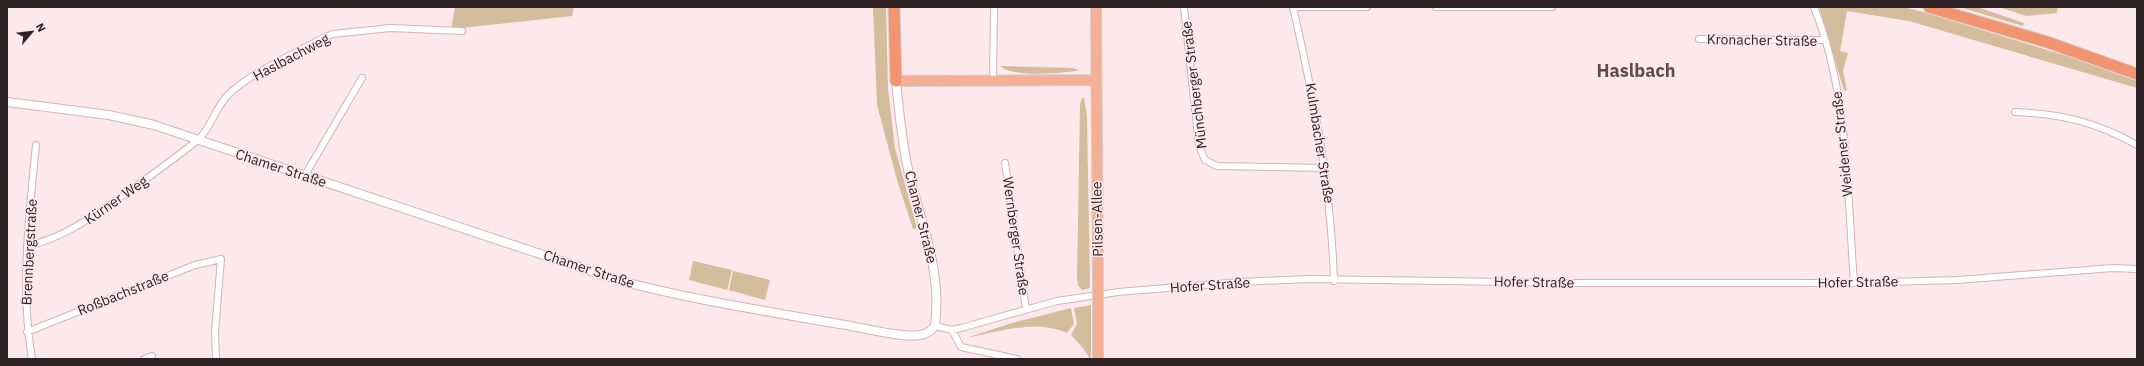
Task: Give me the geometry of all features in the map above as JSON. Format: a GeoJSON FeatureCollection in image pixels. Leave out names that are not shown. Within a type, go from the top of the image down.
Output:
{"type":"FeatureCollection","features":[{"type":"Feature","properties":{"kind":"highway"},"geometry":{"type":"LineString","coordinates":[[894,7],[896,81]]}},
{"type":"Feature","properties":{"kind":"highway"},"geometry":{"type":"LineString","coordinates":[[1929,7],[2047,42],[2137,74]]}},
{"type":"Feature","properties":{"kind":"main road","name":"Pilsen-Allee"},"geometry":{"type":"LineString","coordinates":[[1096,7],[1098,359]]}},
{"type":"Feature","properties":{"kind":"main road"},"geometry":{"type":"LineString","coordinates":[[896,81],[1096,80]]}},
{"type":"Feature","properties":{"kind":"street"},"geometry":{"type":"LineString","coordinates":[[993,80],[994,7]]}},
{"type":"Feature","properties":{"kind":"street","name":"Münchberger Straße"},"geometry":{"type":"LineString","coordinates":[[1184,7],[1199,146],[1205,160],[1217,166],[1325,168]]}},
{"type":"Feature","properties":{"kind":"street","name":"Kulmbacher Straße"},"geometry":{"type":"LineString","coordinates":[[1334,281],[1332,231],[1317,112],[1294,7],[1367,7]]}},
{"type":"Feature","properties":{"kind":"street"},"geometry":{"type":"LineString","coordinates":[[1436,7],[1552,7]]}},
{"type":"Feature","properties":{"kind":"street","name":"Weidener Straße"},"geometry":{"type":"LineString","coordinates":[[1814,7],[1825,40],[1839,99],[1846,155],[1854,283]]}},
{"type":"Feature","properties":{"kind":"street","name":"Haslbachweg"},"geometry":{"type":"LineString","coordinates":[[198,140],[204,134],[221,104],[237,87],[325,37],[333,34],[390,28],[462,31]]}},
{"type":"Feature","properties":{"kind":"street","name":"Kronacher Straße"},"geometry":{"type":"LineString","coordinates":[[1699,39],[1825,40]]}},
{"type":"Feature","properties":{"kind":"street"},"geometry":{"type":"LineString","coordinates":[[305,175],[362,78]]}},
{"type":"Feature","properties":{"kind":"street","name":"Chamer Straße"},"geometry":{"type":"LineString","coordinates":[[7,102],[110,115],[154,125],[621,281],[654,290],[689,298],[911,336],[926,334],[935,326],[937,299],[934,266],[927,233],[909,172],[896,81]]}},
{"type":"Feature","properties":{"kind":"street"},"geometry":{"type":"LineString","coordinates":[[2015,112],[2041,113],[2081,120],[2106,129],[2137,145]]}},
{"type":"Feature","properties":{"kind":"street","name":"Kürner Weg"},"geometry":{"type":"LineString","coordinates":[[26,246],[50,239],[84,222],[198,140]]}},
{"type":"Feature","properties":{"kind":"street","name":"Brennbergstraße"},"geometry":{"type":"LineString","coordinates":[[32,359],[27,332],[25,303],[26,246],[36,145]]}},
{"type":"Feature","properties":{"kind":"street","name":"Wernberger Straße"},"geometry":{"type":"LineString","coordinates":[[1005,163],[1026,309]]}},
{"type":"Feature","properties":{"kind":"street","name":"Roßbachstraße"},"geometry":{"type":"LineString","coordinates":[[27,332],[195,265],[221,259],[215,332],[216,359]]}},
{"type":"Feature","properties":{"kind":"street","name":"Hofer Straße"},"geometry":{"type":"LineString","coordinates":[[935,326],[952,330],[1057,301],[1198,284],[1301,280],[1854,283],[1957,280],[2113,268],[2137,269]]}},
{"type":"Feature","properties":{"kind":"street"},"geometry":{"type":"LineString","coordinates":[[952,330],[961,347],[1017,359]]}},
{"type":"Feature","properties":{"kind":"street"},"geometry":{"type":"LineString","coordinates":[[144,359],[152,356]]}},
{"type":"Feature","properties":{"kind":"shaded area"},"geometry":{"type":"Polygon","coordinates":[[[455,7],[574,7],[572,16],[451,29],[455,7]]]}},
{"type":"Feature","properties":{"kind":"shaded area"},"geometry":{"type":"Polygon","coordinates":[[[873,7],[886,7],[888,88],[895,148],[917,228],[913,229],[897,180],[877,105],[873,7]]]}},
{"type":"Feature","properties":{"kind":"shaded area"},"geometry":{"type":"Polygon","coordinates":[[[1819,7],[1903,7],[1927,13],[2070,57],[2137,81],[2137,88],[1909,21],[1847,11],[1840,51],[1848,53],[1843,71],[1847,90],[1844,91],[1819,7]]]}},
{"type":"Feature","properties":{"kind":"shaded area"},"geometry":{"type":"Polygon","coordinates":[[[1959,7],[1977,7],[2024,23],[2023,26],[1959,7]]]}},
{"type":"Feature","properties":{"kind":"shaded area"},"geometry":{"type":"Polygon","coordinates":[[[1999,7],[2058,7],[2057,13],[2026,16],[1999,7]]]}},
{"type":"Feature","properties":{"kind":"shaded area"},"geometry":{"type":"Polygon","coordinates":[[[1001,66],[1072,68],[1079,70],[1062,73],[1037,74],[1014,72],[1001,66]]]}},
{"type":"Feature","properties":{"kind":"shaded area"},"geometry":{"type":"Polygon","coordinates":[[[1082,98],[1084,98],[1087,117],[1090,288],[1082,290],[1078,285],[1077,279],[1080,105],[1082,98]]]}},
{"type":"Feature","properties":{"kind":"shaded area"},"geometry":{"type":"Polygon","coordinates":[[[693,261],[732,270],[727,290],[689,280],[693,261]]]}},
{"type":"Feature","properties":{"kind":"shaded area"},"geometry":{"type":"Polygon","coordinates":[[[733,271],[770,280],[765,300],[729,290],[733,271]]]}},
{"type":"Feature","properties":{"kind":"shaded area"},"geometry":{"type":"Polygon","coordinates":[[[1091,305],[1090,359],[1083,348],[1071,335],[1077,324],[1074,308],[1091,305]]]}},
{"type":"Feature","properties":{"kind":"shaded area"},"geometry":{"type":"Polygon","coordinates":[[[1071,308],[1074,324],[1067,333],[1043,327],[1030,327],[1004,330],[966,338],[1012,323],[1071,308]]]}},
{"type":"Feature","properties":{"kind":"district","name":"Haslbach"},"geometry":{"type":"Point","coordinates":[1636,70]}}]}
